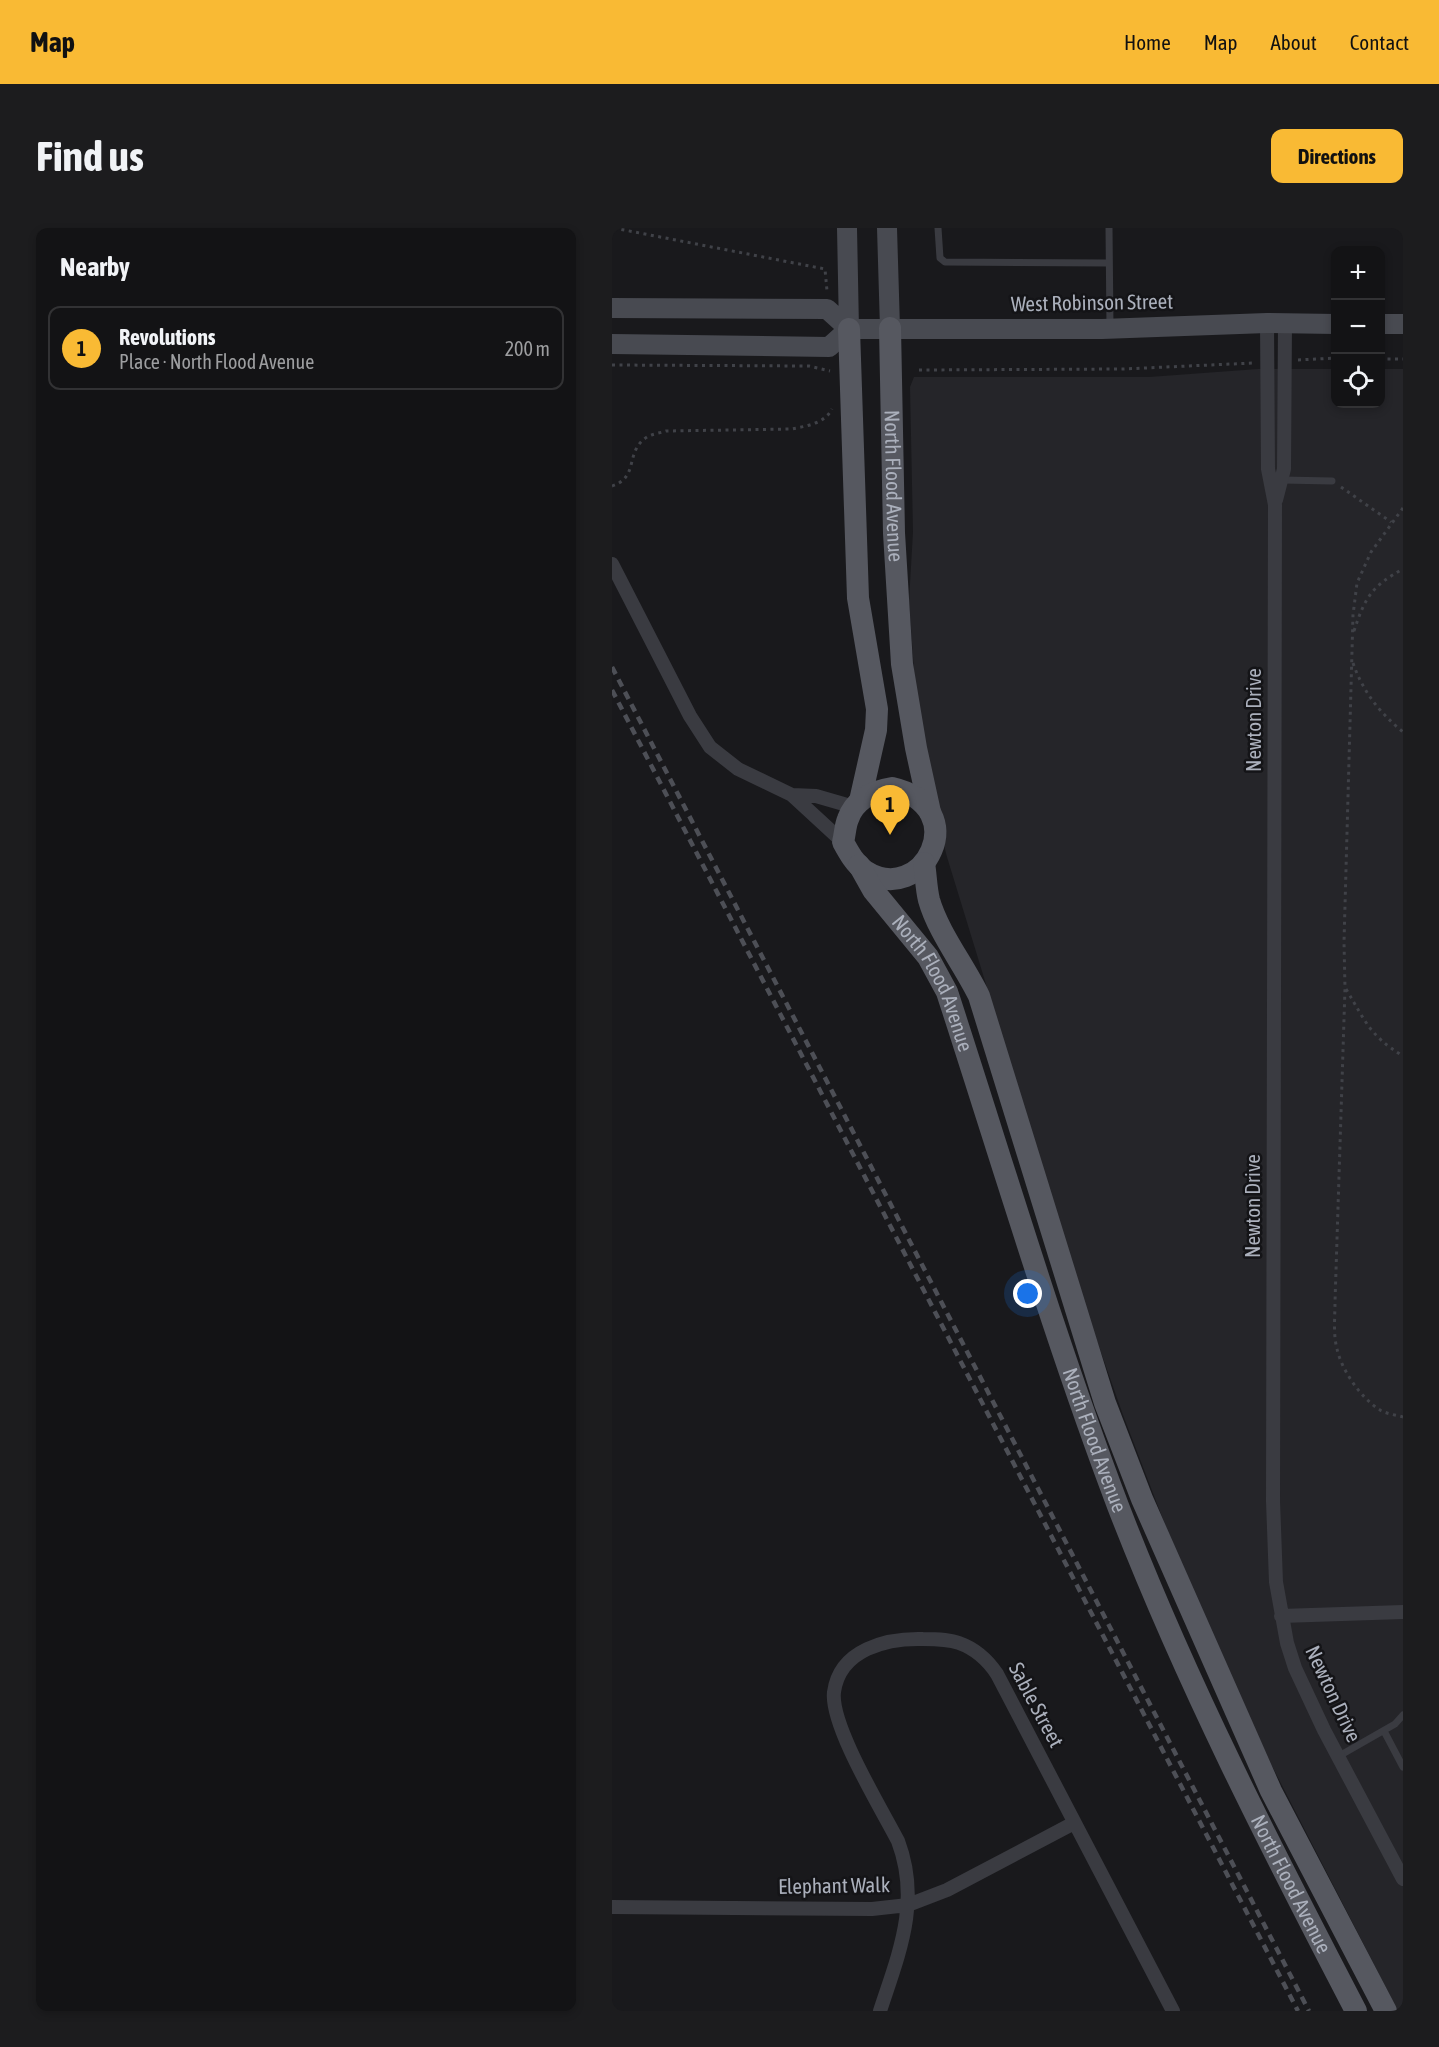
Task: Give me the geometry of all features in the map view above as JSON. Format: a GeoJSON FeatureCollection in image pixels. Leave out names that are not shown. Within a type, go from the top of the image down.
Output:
{"type":"FeatureCollection","features":[{"type":"Feature","properties":{"kind":"main road","name":"North Flood Avenue"},"geometry":{"type":"LineString","coordinates":[[847,228],[858,598],[877,709],[876,730],[857,804]]}},
{"type":"Feature","properties":{"kind":"main road","name":"North Flood Avenue"},"geometry":{"type":"LineString","coordinates":[[887,228],[894,533],[902,664],[916,748],[930,812]]}},
{"type":"Feature","properties":{"kind":"main road"},"geometry":{"type":"LineString","coordinates":[[612,308],[827,309],[849,329],[829,346],[612,344]]}},
{"type":"Feature","properties":{"kind":"main road","name":"West Robinson Street"},"geometry":{"type":"LineString","coordinates":[[849,329],[1110,329],[1276,323],[1331,324]]}},
{"type":"Feature","properties":{"kind":"main road"},"geometry":{"type":"LineString","coordinates":[[1385,324],[1403,324]]}},
{"type":"Feature","properties":{"kind":"main road"},"geometry":{"type":"LineString","coordinates":[[892,788],[907,792],[921,800],[930,812],[935,827],[935,843],[929,857],[919,869],[905,876],[891,879],[877,877],[859,865],[843,842],[847,819],[857,804],[877,791],[892,788]]}},
{"type":"Feature","properties":{"kind":"main road","name":"North Flood Avenue"},"geometry":{"type":"LineString","coordinates":[[924,863],[929,900],[939,925],[979,996],[1105,1403],[1142,1500],[1271,1791],[1386,2011]]}},
{"type":"Feature","properties":{"kind":"main road","name":"North Flood Avenue"},"geometry":{"type":"LineString","coordinates":[[859,865],[873,890],[928,957],[948,992],[1049,1313],[1119,1508],[1201,1700],[1248,1802],[1356,2011]]}},
{"type":"Feature","properties":{"kind":"street","name":"Newton Drive"},"geometry":{"type":"LineString","coordinates":[[1276,323],[1285,361],[1284,469],[1276,480],[1275,505],[1273,1494],[1276,1582],[1281,1616],[1295,1668],[1324,1730],[1403,1879]]}},
{"type":"Feature","properties":{"kind":"street","name":"Newton Drive"},"geometry":{"type":"LineString","coordinates":[[1276,323],[1268,362],[1268,469],[1276,480]]}},
{"type":"Feature","properties":{"kind":"street"},"geometry":{"type":"LineString","coordinates":[[612,564],[690,716],[710,747],[738,769],[792,795],[843,842]]}},
{"type":"Feature","properties":{"kind":"street"},"geometry":{"type":"LineString","coordinates":[[792,795],[816,796],[857,804]]}},
{"type":"Feature","properties":{"kind":"street"},"geometry":{"type":"LineString","coordinates":[[1281,1616],[1403,1612]]}},
{"type":"Feature","properties":{"kind":"street","name":"Sable Street"},"geometry":{"type":"LineString","coordinates":[[880,2011],[902,1949],[908,1905],[904,1856],[844,1737],[834,1705],[837,1680],[849,1661],[875,1644],[905,1638],[957,1642],[980,1654],[997,1674],[1173,2011]]}},
{"type":"Feature","properties":{"kind":"street","name":"Elephant Walk"},"geometry":{"type":"LineString","coordinates":[[612,1907],[872,1909],[908,1905],[947,1890],[1074,1823]]}},
{"type":"Feature","properties":{"kind":"lane"},"geometry":{"type":"LineString","coordinates":[[938,228],[938,251],[940,258],[945,262],[1109,263]]}},
{"type":"Feature","properties":{"kind":"lane"},"geometry":{"type":"LineString","coordinates":[[1109,228],[1110,329]]}},
{"type":"Feature","properties":{"kind":"lane"},"geometry":{"type":"LineString","coordinates":[[1276,480],[1332,481]]}},
{"type":"Feature","properties":{"kind":"lane"},"geometry":{"type":"LineString","coordinates":[[1338,1756],[1384,1731],[1403,1715]]}},
{"type":"Feature","properties":{"kind":"lane"},"geometry":{"type":"LineString","coordinates":[[1384,1731],[1403,1767]]}},
{"type":"Feature","properties":{"kind":"path"},"geometry":{"type":"LineString","coordinates":[[614,228],[825,269],[827,293]]}},
{"type":"Feature","properties":{"kind":"path"},"geometry":{"type":"LineString","coordinates":[[1285,361],[1331,358]]}},
{"type":"Feature","properties":{"kind":"path"},"geometry":{"type":"LineString","coordinates":[[1385,358],[1403,359]]}},
{"type":"Feature","properties":{"kind":"path"},"geometry":{"type":"LineString","coordinates":[[919,370],[1123,369],[1268,362]]}},
{"type":"Feature","properties":{"kind":"path"},"geometry":{"type":"LineString","coordinates":[[612,365],[809,366],[830,371],[831,381]]}},
{"type":"Feature","properties":{"kind":"path"},"geometry":{"type":"LineString","coordinates":[[612,486],[622,483],[628,476],[636,449],[648,436],[666,432],[792,429],[811,426],[831,411],[833,402]]}},
{"type":"Feature","properties":{"kind":"path"},"geometry":{"type":"LineString","coordinates":[[1332,481],[1391,522]]}},
{"type":"Feature","properties":{"kind":"path"},"geometry":{"type":"LineString","coordinates":[[1403,508],[1371,552],[1357,584],[1352,658],[1335,1302],[1336,1348],[1341,1362],[1357,1388],[1373,1405],[1383,1412],[1403,1418]]}},
{"type":"Feature","properties":{"kind":"path"},"geometry":{"type":"LineString","coordinates":[[1353,637],[1362,608],[1374,589],[1403,569]]}},
{"type":"Feature","properties":{"kind":"path"},"geometry":{"type":"LineString","coordinates":[[1352,658],[1360,682],[1370,699],[1403,732]]}},
{"type":"Feature","properties":{"kind":"path"},"geometry":{"type":"LineString","coordinates":[[1345,988],[1371,1031],[1385,1045],[1403,1056]]}},
{"type":"Feature","properties":{"kind":"shaded area"},"geometry":{"type":"Polygon","coordinates":[[[1258,369],[1331,369],[1331,408],[1385,408],[1385,369],[1403,369],[1403,2011],[1398,2011],[1272,1766],[1184,1574],[1123,1415],[1084,1304],[947,857],[933,802],[915,685],[909,601],[913,532],[910,387],[914,377],[1149,377],[1258,369]]]}},
{"type":"Feature","properties":{"kind":"railway"},"geometry":{"type":"LineString","coordinates":[[612,667],[1309,2011]]}},
{"type":"Feature","properties":{"kind":"railway"},"geometry":{"type":"LineString","coordinates":[[612,690],[1298,2011]]}},
{"type":"Feature","properties":{"kind":"place","name":"Revolutions"},"geometry":{"type":"Point","coordinates":[890,835]}}]}
